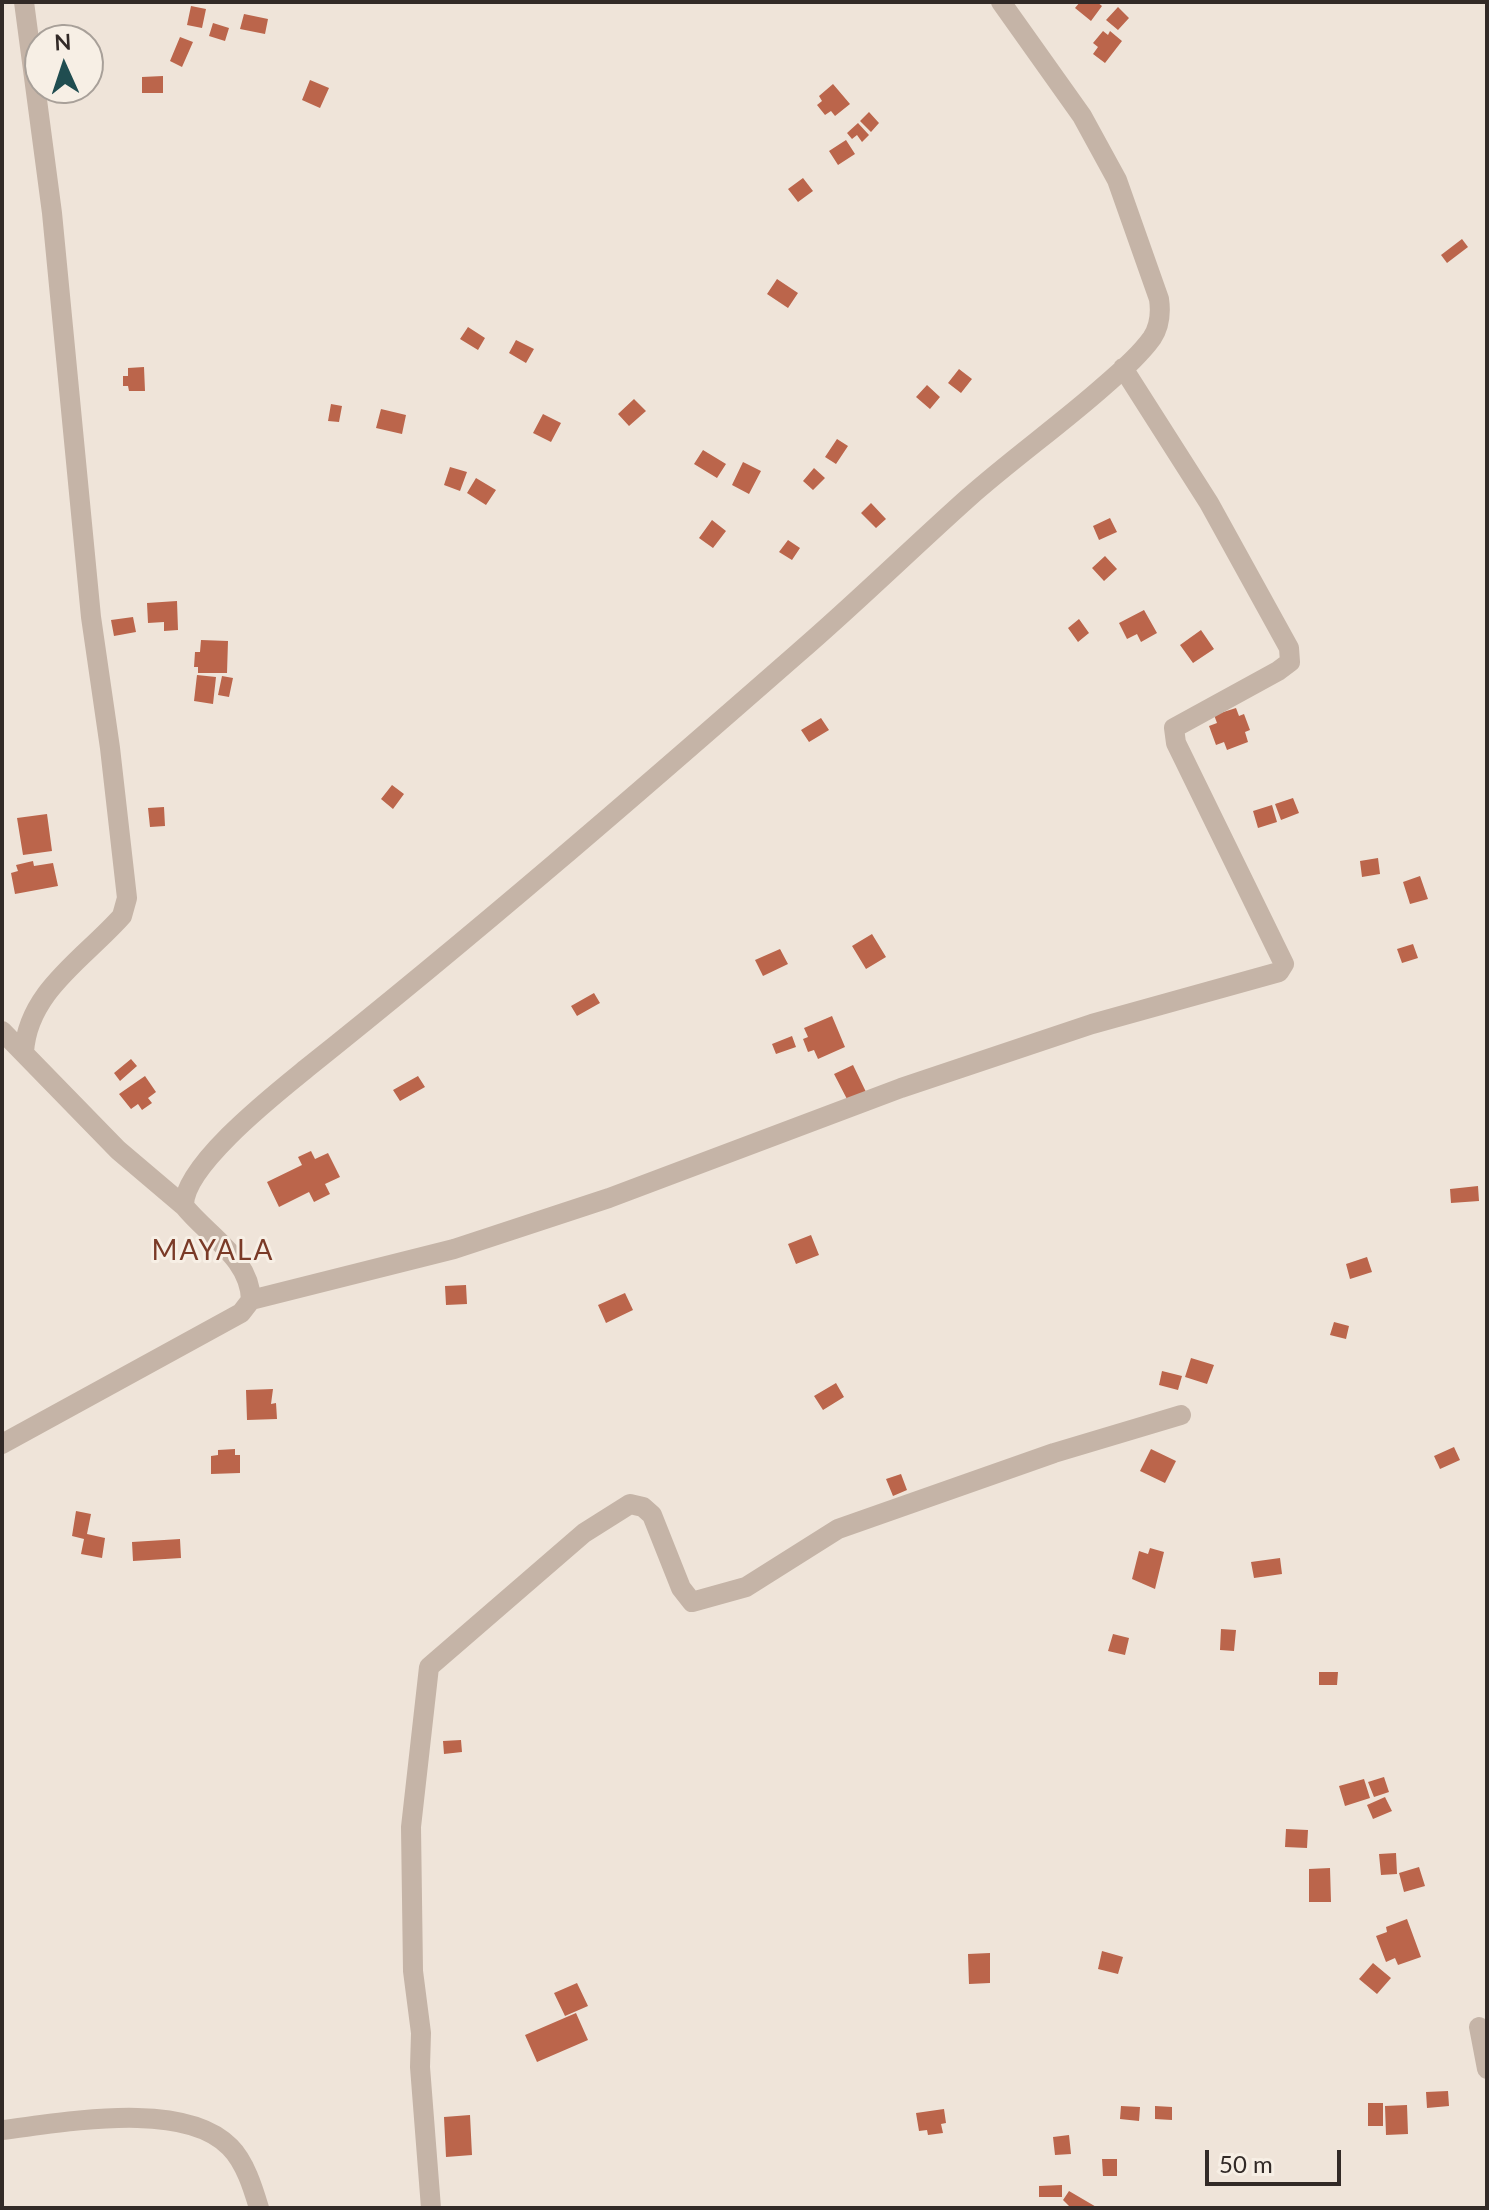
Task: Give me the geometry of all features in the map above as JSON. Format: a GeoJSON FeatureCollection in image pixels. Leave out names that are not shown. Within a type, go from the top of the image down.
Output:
{"type":"FeatureCollection","features":[{"type":"Feature","properties":{"kind":"street"},"geometry":{"type":"LineString","coordinates":[[24,2],[52,213],[91,617],[127,898],[122,916],[37,1003],[25,1031],[24,1052]]}},
{"type":"Feature","properties":{"kind":"street"},"geometry":{"type":"LineString","coordinates":[[184,1206],[184,1191],[191,1178],[245,1122],[406,990],[800,652],[971,496],[1123,368],[1153,336],[1160,318],[1159,299],[1121,192],[1069,95],[1001,2]]}},
{"type":"Feature","properties":{"kind":"street"},"geometry":{"type":"LineString","coordinates":[[2,1444],[210,1332],[241,1313],[251,1300],[454,1249],[609,1198],[916,1083],[1092,1024],[1279,972],[1284,964],[1176,743],[1174,728],[1278,671],[1290,662],[1289,648],[1209,503],[1123,368]]}},
{"type":"Feature","properties":{"kind":"street"},"geometry":{"type":"LineString","coordinates":[[2,1031],[118,1150],[184,1206],[241,1267],[251,1300]]}},
{"type":"Feature","properties":{"kind":"street"},"geometry":{"type":"LineString","coordinates":[[431,2208],[420,2067],[421,2033],[413,1971],[411,1827],[429,1667],[584,1533],[630,1504],[643,1507],[652,1515],[681,1588],[692,1602],[746,1587],[838,1529],[1054,1453],[1181,1415]]}},
{"type":"Feature","properties":{"kind":"street"},"geometry":{"type":"LineString","coordinates":[[1479,2027],[1487,2069]]}},
{"type":"Feature","properties":{"kind":"street"},"geometry":{"type":"LineString","coordinates":[[2,2130],[133,2118],[200,2127],[232,2148],[244,2167],[259,2208]]}},
{"type":"Feature","properties":{"kind":"building"},"geometry":{"type":"Polygon","coordinates":[[[1080,2],[1097,2],[1102,6],[1091,21],[1075,8],[1080,2]]]}},
{"type":"Feature","properties":{"kind":"building"},"geometry":{"type":"Polygon","coordinates":[[[191,6],[206,9],[202,28],[187,25],[191,6]]]}},
{"type":"Feature","properties":{"kind":"building"},"geometry":{"type":"Polygon","coordinates":[[[1118,7],[1129,18],[1118,30],[1106,20],[1118,7]]]}},
{"type":"Feature","properties":{"kind":"building"},"geometry":{"type":"Polygon","coordinates":[[[244,14],[268,19],[265,34],[240,29],[244,14]]]}},
{"type":"Feature","properties":{"kind":"building"},"geometry":{"type":"Polygon","coordinates":[[[213,23],[229,28],[225,41],[209,36],[213,23]]]}},
{"type":"Feature","properties":{"kind":"building"},"geometry":{"type":"Polygon","coordinates":[[[1103,31],[1108,35],[1110,31],[1122,41],[1105,63],[1093,54],[1098,47],[1093,43],[1103,31]]]}},
{"type":"Feature","properties":{"kind":"building"},"geometry":{"type":"Polygon","coordinates":[[[180,37],[193,42],[182,67],[170,61],[180,37]]]}},
{"type":"Feature","properties":{"kind":"building"},"geometry":{"type":"Polygon","coordinates":[[[163,76],[163,93],[142,93],[142,77],[163,76]]]}},
{"type":"Feature","properties":{"kind":"building"},"geometry":{"type":"Polygon","coordinates":[[[310,80],[329,88],[320,108],[302,100],[310,80]]]}},
{"type":"Feature","properties":{"kind":"building"},"geometry":{"type":"Polygon","coordinates":[[[833,84],[850,104],[835,116],[831,111],[825,115],[817,105],[822,101],[819,96],[833,84]]]}},
{"type":"Feature","properties":{"kind":"building"},"geometry":{"type":"Polygon","coordinates":[[[869,112],[879,123],[871,132],[860,121],[869,112]]]}},
{"type":"Feature","properties":{"kind":"building"},"geometry":{"type":"Polygon","coordinates":[[[858,123],[869,135],[862,142],[857,135],[852,139],[847,133],[858,123]]]}},
{"type":"Feature","properties":{"kind":"building"},"geometry":{"type":"Polygon","coordinates":[[[846,140],[855,154],[838,165],[829,151],[846,140]]]}},
{"type":"Feature","properties":{"kind":"building"},"geometry":{"type":"Polygon","coordinates":[[[803,178],[813,191],[798,202],[788,189],[803,178]]]}},
{"type":"Feature","properties":{"kind":"building"},"geometry":{"type":"Polygon","coordinates":[[[1462,239],[1468,247],[1447,263],[1441,255],[1462,239]]]}},
{"type":"Feature","properties":{"kind":"building"},"geometry":{"type":"Polygon","coordinates":[[[777,279],[798,293],[788,308],[767,294],[777,279]]]}},
{"type":"Feature","properties":{"kind":"building"},"geometry":{"type":"Polygon","coordinates":[[[468,327],[485,338],[478,350],[460,339],[468,327]]]}},
{"type":"Feature","properties":{"kind":"building"},"geometry":{"type":"Polygon","coordinates":[[[516,340],[534,349],[526,363],[509,353],[516,340]]]}},
{"type":"Feature","properties":{"kind":"building"},"geometry":{"type":"Polygon","coordinates":[[[144,367],[145,391],[129,391],[128,386],[123,386],[123,376],[128,376],[128,368],[144,367]]]}},
{"type":"Feature","properties":{"kind":"building"},"geometry":{"type":"Polygon","coordinates":[[[959,369],[972,379],[961,393],[948,383],[959,369]]]}},
{"type":"Feature","properties":{"kind":"building"},"geometry":{"type":"Polygon","coordinates":[[[927,385],[940,397],[930,409],[916,397],[927,385]]]}},
{"type":"Feature","properties":{"kind":"building"},"geometry":{"type":"Polygon","coordinates":[[[634,399],[646,411],[629,426],[618,414],[634,399]]]}},
{"type":"Feature","properties":{"kind":"building"},"geometry":{"type":"Polygon","coordinates":[[[331,404],[342,406],[339,422],[328,421],[331,404]]]}},
{"type":"Feature","properties":{"kind":"building"},"geometry":{"type":"Polygon","coordinates":[[[381,409],[406,415],[402,434],[376,428],[381,409]]]}},
{"type":"Feature","properties":{"kind":"building"},"geometry":{"type":"Polygon","coordinates":[[[543,414],[561,423],[551,442],[533,433],[543,414]]]}},
{"type":"Feature","properties":{"kind":"building"},"geometry":{"type":"Polygon","coordinates":[[[837,439],[848,446],[836,464],[825,457],[837,439]]]}},
{"type":"Feature","properties":{"kind":"building"},"geometry":{"type":"Polygon","coordinates":[[[703,450],[726,464],[717,478],[694,464],[703,450]]]}},
{"type":"Feature","properties":{"kind":"building"},"geometry":{"type":"Polygon","coordinates":[[[743,462],[761,471],[749,494],[732,485],[743,462]]]}},
{"type":"Feature","properties":{"kind":"building"},"geometry":{"type":"Polygon","coordinates":[[[450,467],[467,472],[460,491],[444,485],[450,467]]]}},
{"type":"Feature","properties":{"kind":"building"},"geometry":{"type":"Polygon","coordinates":[[[814,468],[825,478],[813,490],[803,481],[814,468]]]}},
{"type":"Feature","properties":{"kind":"building"},"geometry":{"type":"Polygon","coordinates":[[[476,478],[496,490],[486,505],[467,493],[476,478]]]}},
{"type":"Feature","properties":{"kind":"building"},"geometry":{"type":"Polygon","coordinates":[[[871,503],[886,519],[876,528],[861,513],[871,503]]]}},
{"type":"Feature","properties":{"kind":"building"},"geometry":{"type":"Polygon","coordinates":[[[1110,518],[1117,532],[1099,540],[1093,526],[1110,518]]]}},
{"type":"Feature","properties":{"kind":"building"},"geometry":{"type":"Polygon","coordinates":[[[712,520],[726,531],[713,548],[699,538],[712,520]]]}},
{"type":"Feature","properties":{"kind":"building"},"geometry":{"type":"Polygon","coordinates":[[[788,540],[800,548],[792,560],[779,552],[788,540]]]}},
{"type":"Feature","properties":{"kind":"building"},"geometry":{"type":"Polygon","coordinates":[[[1105,556],[1117,569],[1104,581],[1092,568],[1105,556]]]}},
{"type":"Feature","properties":{"kind":"building"},"geometry":{"type":"Polygon","coordinates":[[[177,601],[178,630],[164,631],[164,622],[148,623],[147,603],[177,601]]]}},
{"type":"Feature","properties":{"kind":"building"},"geometry":{"type":"Polygon","coordinates":[[[1144,610],[1157,633],[1141,642],[1137,634],[1127,639],[1119,623],[1144,610]]]}},
{"type":"Feature","properties":{"kind":"building"},"geometry":{"type":"Polygon","coordinates":[[[133,617],[136,632],[114,636],[111,620],[133,617]]]}},
{"type":"Feature","properties":{"kind":"building"},"geometry":{"type":"Polygon","coordinates":[[[1079,619],[1089,633],[1078,642],[1068,628],[1079,619]]]}},
{"type":"Feature","properties":{"kind":"building"},"geometry":{"type":"Polygon","coordinates":[[[1201,630],[1214,649],[1193,663],[1180,645],[1201,630]]]}},
{"type":"Feature","properties":{"kind":"building"},"geometry":{"type":"Polygon","coordinates":[[[201,640],[228,641],[227,673],[198,673],[198,667],[194,667],[195,652],[200,652],[201,640]]]}},
{"type":"Feature","properties":{"kind":"building"},"geometry":{"type":"Polygon","coordinates":[[[197,675],[216,677],[213,704],[194,701],[197,675]]]}},
{"type":"Feature","properties":{"kind":"building"},"geometry":{"type":"Polygon","coordinates":[[[222,676],[233,678],[229,697],[218,695],[222,676]]]}},
{"type":"Feature","properties":{"kind":"building"},"geometry":{"type":"Polygon","coordinates":[[[1236,708],[1239,716],[1244,714],[1250,730],[1245,732],[1248,742],[1227,750],[1224,742],[1216,745],[1209,726],[1217,723],[1214,715],[1236,708]]]}},
{"type":"Feature","properties":{"kind":"building"},"geometry":{"type":"Polygon","coordinates":[[[821,718],[829,730],[809,742],[801,730],[821,718]]]}},
{"type":"Feature","properties":{"kind":"building"},"geometry":{"type":"Polygon","coordinates":[[[392,785],[404,794],[393,809],[381,799],[392,785]]]}},
{"type":"Feature","properties":{"kind":"building"},"geometry":{"type":"Polygon","coordinates":[[[1293,798],[1299,813],[1281,820],[1275,804],[1293,798]]]}},
{"type":"Feature","properties":{"kind":"building"},"geometry":{"type":"Polygon","coordinates":[[[1272,805],[1277,822],[1258,828],[1253,811],[1272,805]]]}},
{"type":"Feature","properties":{"kind":"building"},"geometry":{"type":"Polygon","coordinates":[[[164,807],[165,826],[150,827],[148,808],[164,807]]]}},
{"type":"Feature","properties":{"kind":"building"},"geometry":{"type":"Polygon","coordinates":[[[47,814],[52,851],[23,855],[17,818],[47,814]]]}},
{"type":"Feature","properties":{"kind":"building"},"geometry":{"type":"Polygon","coordinates":[[[1378,858],[1380,874],[1362,877],[1360,861],[1378,858]]]}},
{"type":"Feature","properties":{"kind":"building"},"geometry":{"type":"Polygon","coordinates":[[[33,861],[34,866],[53,863],[58,886],[15,894],[11,873],[18,871],[16,865],[33,861]]]}},
{"type":"Feature","properties":{"kind":"building"},"geometry":{"type":"Polygon","coordinates":[[[1420,876],[1428,899],[1410,904],[1403,882],[1420,876]]]}},
{"type":"Feature","properties":{"kind":"building"},"geometry":{"type":"Polygon","coordinates":[[[872,934],[886,957],[866,969],[852,946],[872,934]]]}},
{"type":"Feature","properties":{"kind":"building"},"geometry":{"type":"Polygon","coordinates":[[[1413,944],[1418,958],[1402,963],[1397,949],[1413,944]]]}},
{"type":"Feature","properties":{"kind":"building"},"geometry":{"type":"Polygon","coordinates":[[[780,949],[788,964],[763,976],[755,960],[780,949]]]}},
{"type":"Feature","properties":{"kind":"building"},"geometry":{"type":"Polygon","coordinates":[[[594,993],[600,1003],[577,1016],[571,1006],[594,993]]]}},
{"type":"Feature","properties":{"kind":"building"},"geometry":{"type":"Polygon","coordinates":[[[832,1016],[845,1047],[818,1059],[814,1050],[808,1052],[803,1039],[808,1037],[804,1028],[832,1016]]]}},
{"type":"Feature","properties":{"kind":"building"},"geometry":{"type":"Polygon","coordinates":[[[792,1036],[796,1047],[776,1054],[772,1044],[792,1036]]]}},
{"type":"Feature","properties":{"kind":"building"},"geometry":{"type":"Polygon","coordinates":[[[131,1059],[137,1066],[120,1081],[114,1073],[131,1059]]]}},
{"type":"Feature","properties":{"kind":"building"},"geometry":{"type":"Polygon","coordinates":[[[853,1065],[866,1092],[848,1101],[834,1074],[853,1065]]]}},
{"type":"Feature","properties":{"kind":"building"},"geometry":{"type":"Polygon","coordinates":[[[145,1076],[156,1092],[148,1098],[152,1103],[142,1110],[138,1104],[131,1109],[119,1094],[145,1076]]]}},
{"type":"Feature","properties":{"kind":"building"},"geometry":{"type":"Polygon","coordinates":[[[418,1076],[425,1087],[400,1101],[393,1090],[418,1076]]]}},
{"type":"Feature","properties":{"kind":"building"},"geometry":{"type":"Polygon","coordinates":[[[311,1151],[315,1159],[328,1153],[340,1177],[325,1184],[330,1194],[314,1202],[309,1192],[279,1207],[267,1182],[302,1165],[298,1157],[311,1151]]]}},
{"type":"Feature","properties":{"kind":"building"},"geometry":{"type":"Polygon","coordinates":[[[1478,1186],[1479,1201],[1451,1203],[1450,1189],[1478,1186]]]}},
{"type":"Feature","properties":{"kind":"building"},"geometry":{"type":"Polygon","coordinates":[[[811,1235],[819,1255],[796,1264],[788,1244],[811,1235]]]}},
{"type":"Feature","properties":{"kind":"building"},"geometry":{"type":"Polygon","coordinates":[[[1367,1257],[1372,1272],[1350,1279],[1346,1264],[1367,1257]]]}},
{"type":"Feature","properties":{"kind":"building"},"geometry":{"type":"Polygon","coordinates":[[[466,1285],[467,1304],[446,1305],[445,1286],[466,1285]]]}},
{"type":"Feature","properties":{"kind":"building"},"geometry":{"type":"Polygon","coordinates":[[[625,1293],[633,1310],[606,1323],[598,1305],[625,1293]]]}},
{"type":"Feature","properties":{"kind":"building"},"geometry":{"type":"Polygon","coordinates":[[[1334,1322],[1349,1326],[1346,1339],[1330,1335],[1334,1322]]]}},
{"type":"Feature","properties":{"kind":"building"},"geometry":{"type":"Polygon","coordinates":[[[1191,1358],[1214,1365],[1207,1384],[1185,1377],[1191,1358]]]}},
{"type":"Feature","properties":{"kind":"building"},"geometry":{"type":"Polygon","coordinates":[[[1162,1371],[1182,1376],[1178,1390],[1159,1385],[1162,1371]]]}},
{"type":"Feature","properties":{"kind":"building"},"geometry":{"type":"Polygon","coordinates":[[[836,1383],[844,1397],[823,1410],[814,1396],[836,1383]]]}},
{"type":"Feature","properties":{"kind":"building"},"geometry":{"type":"Polygon","coordinates":[[[273,1389],[271,1404],[276,1403],[277,1419],[247,1420],[246,1390],[273,1389]]]}},
{"type":"Feature","properties":{"kind":"building"},"geometry":{"type":"Polygon","coordinates":[[[1454,1447],[1460,1460],[1440,1469],[1434,1456],[1454,1447]]]}},
{"type":"Feature","properties":{"kind":"building"},"geometry":{"type":"Polygon","coordinates":[[[235,1449],[235,1455],[240,1455],[240,1473],[211,1474],[211,1456],[218,1455],[218,1450],[235,1449]]]}},
{"type":"Feature","properties":{"kind":"building"},"geometry":{"type":"Polygon","coordinates":[[[1151,1449],[1176,1461],[1165,1483],[1140,1471],[1151,1449]]]}},
{"type":"Feature","properties":{"kind":"building"},"geometry":{"type":"Polygon","coordinates":[[[901,1474],[907,1490],[893,1496],[886,1479],[901,1474]]]}},
{"type":"Feature","properties":{"kind":"building"},"geometry":{"type":"Polygon","coordinates":[[[76,1511],[91,1514],[87,1534],[105,1538],[102,1558],[81,1554],[84,1539],[72,1536],[76,1511]]]}},
{"type":"Feature","properties":{"kind":"building"},"geometry":{"type":"Polygon","coordinates":[[[180,1539],[181,1558],[133,1561],[132,1542],[180,1539]]]}},
{"type":"Feature","properties":{"kind":"building"},"geometry":{"type":"Polygon","coordinates":[[[1150,1548],[1164,1552],[1155,1589],[1132,1579],[1139,1551],[1148,1554],[1150,1548]]]}},
{"type":"Feature","properties":{"kind":"building"},"geometry":{"type":"Polygon","coordinates":[[[1280,1558],[1282,1574],[1254,1578],[1251,1562],[1280,1558]]]}},
{"type":"Feature","properties":{"kind":"building"},"geometry":{"type":"Polygon","coordinates":[[[1221,1629],[1236,1630],[1234,1651],[1220,1650],[1221,1629]]]}},
{"type":"Feature","properties":{"kind":"building"},"geometry":{"type":"Polygon","coordinates":[[[1113,1634],[1129,1638],[1125,1655],[1108,1651],[1113,1634]]]}},
{"type":"Feature","properties":{"kind":"building"},"geometry":{"type":"Polygon","coordinates":[[[1319,1672],[1338,1672],[1337,1685],[1319,1685],[1319,1672]]]}},
{"type":"Feature","properties":{"kind":"building"},"geometry":{"type":"Polygon","coordinates":[[[461,1740],[462,1752],[444,1754],[443,1741],[461,1740]]]}},
{"type":"Feature","properties":{"kind":"building"},"geometry":{"type":"Polygon","coordinates":[[[1384,1777],[1389,1792],[1374,1797],[1368,1782],[1384,1777]]]}},
{"type":"Feature","properties":{"kind":"building"},"geometry":{"type":"Polygon","coordinates":[[[1364,1779],[1370,1798],[1345,1806],[1339,1786],[1364,1779]]]}},
{"type":"Feature","properties":{"kind":"building"},"geometry":{"type":"Polygon","coordinates":[[[1385,1797],[1392,1811],[1373,1819],[1367,1805],[1385,1797]]]}},
{"type":"Feature","properties":{"kind":"building"},"geometry":{"type":"Polygon","coordinates":[[[1286,1829],[1308,1830],[1307,1848],[1285,1847],[1286,1829]]]}},
{"type":"Feature","properties":{"kind":"building"},"geometry":{"type":"Polygon","coordinates":[[[1396,1853],[1397,1874],[1381,1875],[1379,1854],[1396,1853]]]}},
{"type":"Feature","properties":{"kind":"building"},"geometry":{"type":"Polygon","coordinates":[[[1419,1867],[1425,1886],[1404,1892],[1399,1873],[1419,1867]]]}},
{"type":"Feature","properties":{"kind":"building"},"geometry":{"type":"Polygon","coordinates":[[[1330,1868],[1331,1902],[1309,1902],[1309,1869],[1330,1868]]]}},
{"type":"Feature","properties":{"kind":"building"},"geometry":{"type":"Polygon","coordinates":[[[1407,1919],[1421,1957],[1398,1965],[1395,1958],[1386,1962],[1376,1936],[1387,1932],[1386,1927],[1407,1919]]]}},
{"type":"Feature","properties":{"kind":"building"},"geometry":{"type":"Polygon","coordinates":[[[1102,1951],[1123,1957],[1118,1974],[1098,1969],[1102,1951]]]}},
{"type":"Feature","properties":{"kind":"building"},"geometry":{"type":"Polygon","coordinates":[[[990,1953],[990,1983],[969,1984],[968,1954],[990,1953]]]}},
{"type":"Feature","properties":{"kind":"building"},"geometry":{"type":"Polygon","coordinates":[[[1373,1963],[1391,1978],[1377,1994],[1359,1979],[1373,1963]]]}},
{"type":"Feature","properties":{"kind":"building"},"geometry":{"type":"Polygon","coordinates":[[[577,1983],[588,2006],[565,2016],[554,1993],[577,1983]]]}},
{"type":"Feature","properties":{"kind":"building"},"geometry":{"type":"Polygon","coordinates":[[[576,2013],[588,2040],[537,2062],[525,2035],[576,2013]]]}},
{"type":"Feature","properties":{"kind":"building"},"geometry":{"type":"Polygon","coordinates":[[[1448,2091],[1449,2106],[1427,2108],[1426,2092],[1448,2091]]]}},
{"type":"Feature","properties":{"kind":"building"},"geometry":{"type":"Polygon","coordinates":[[[1368,2103],[1383,2103],[1383,2126],[1368,2126],[1368,2103]]]}},
{"type":"Feature","properties":{"kind":"building"},"geometry":{"type":"Polygon","coordinates":[[[1407,2105],[1408,2134],[1386,2135],[1385,2106],[1407,2105]]]}},
{"type":"Feature","properties":{"kind":"building"},"geometry":{"type":"Polygon","coordinates":[[[1121,2106],[1140,2107],[1139,2121],[1120,2119],[1121,2106]]]}},
{"type":"Feature","properties":{"kind":"building"},"geometry":{"type":"Polygon","coordinates":[[[1155,2106],[1172,2107],[1172,2120],[1155,2119],[1155,2106]]]}},
{"type":"Feature","properties":{"kind":"building"},"geometry":{"type":"Polygon","coordinates":[[[944,2109],[946,2123],[941,2124],[943,2133],[928,2135],[927,2130],[919,2131],[916,2113],[944,2109]]]}},
{"type":"Feature","properties":{"kind":"building"},"geometry":{"type":"Polygon","coordinates":[[[470,2115],[472,2155],[446,2157],[444,2117],[470,2115]]]}},
{"type":"Feature","properties":{"kind":"building"},"geometry":{"type":"Polygon","coordinates":[[[1069,2135],[1071,2154],[1055,2155],[1053,2137],[1069,2135]]]}},
{"type":"Feature","properties":{"kind":"building"},"geometry":{"type":"Polygon","coordinates":[[[1102,2159],[1117,2159],[1117,2176],[1103,2176],[1102,2159]]]}},
{"type":"Feature","properties":{"kind":"building"},"geometry":{"type":"Polygon","coordinates":[[[1062,2185],[1062,2197],[1039,2197],[1039,2186],[1062,2185]]]}},
{"type":"Feature","properties":{"kind":"building"},"geometry":{"type":"Polygon","coordinates":[[[1069,2191],[1098,2208],[1071,2208],[1063,2200],[1069,2191]]]}},
{"type":"Feature","properties":{"kind":"district","name":"MAYALA"},"geometry":{"type":"Point","coordinates":[213,1251]}}]}
